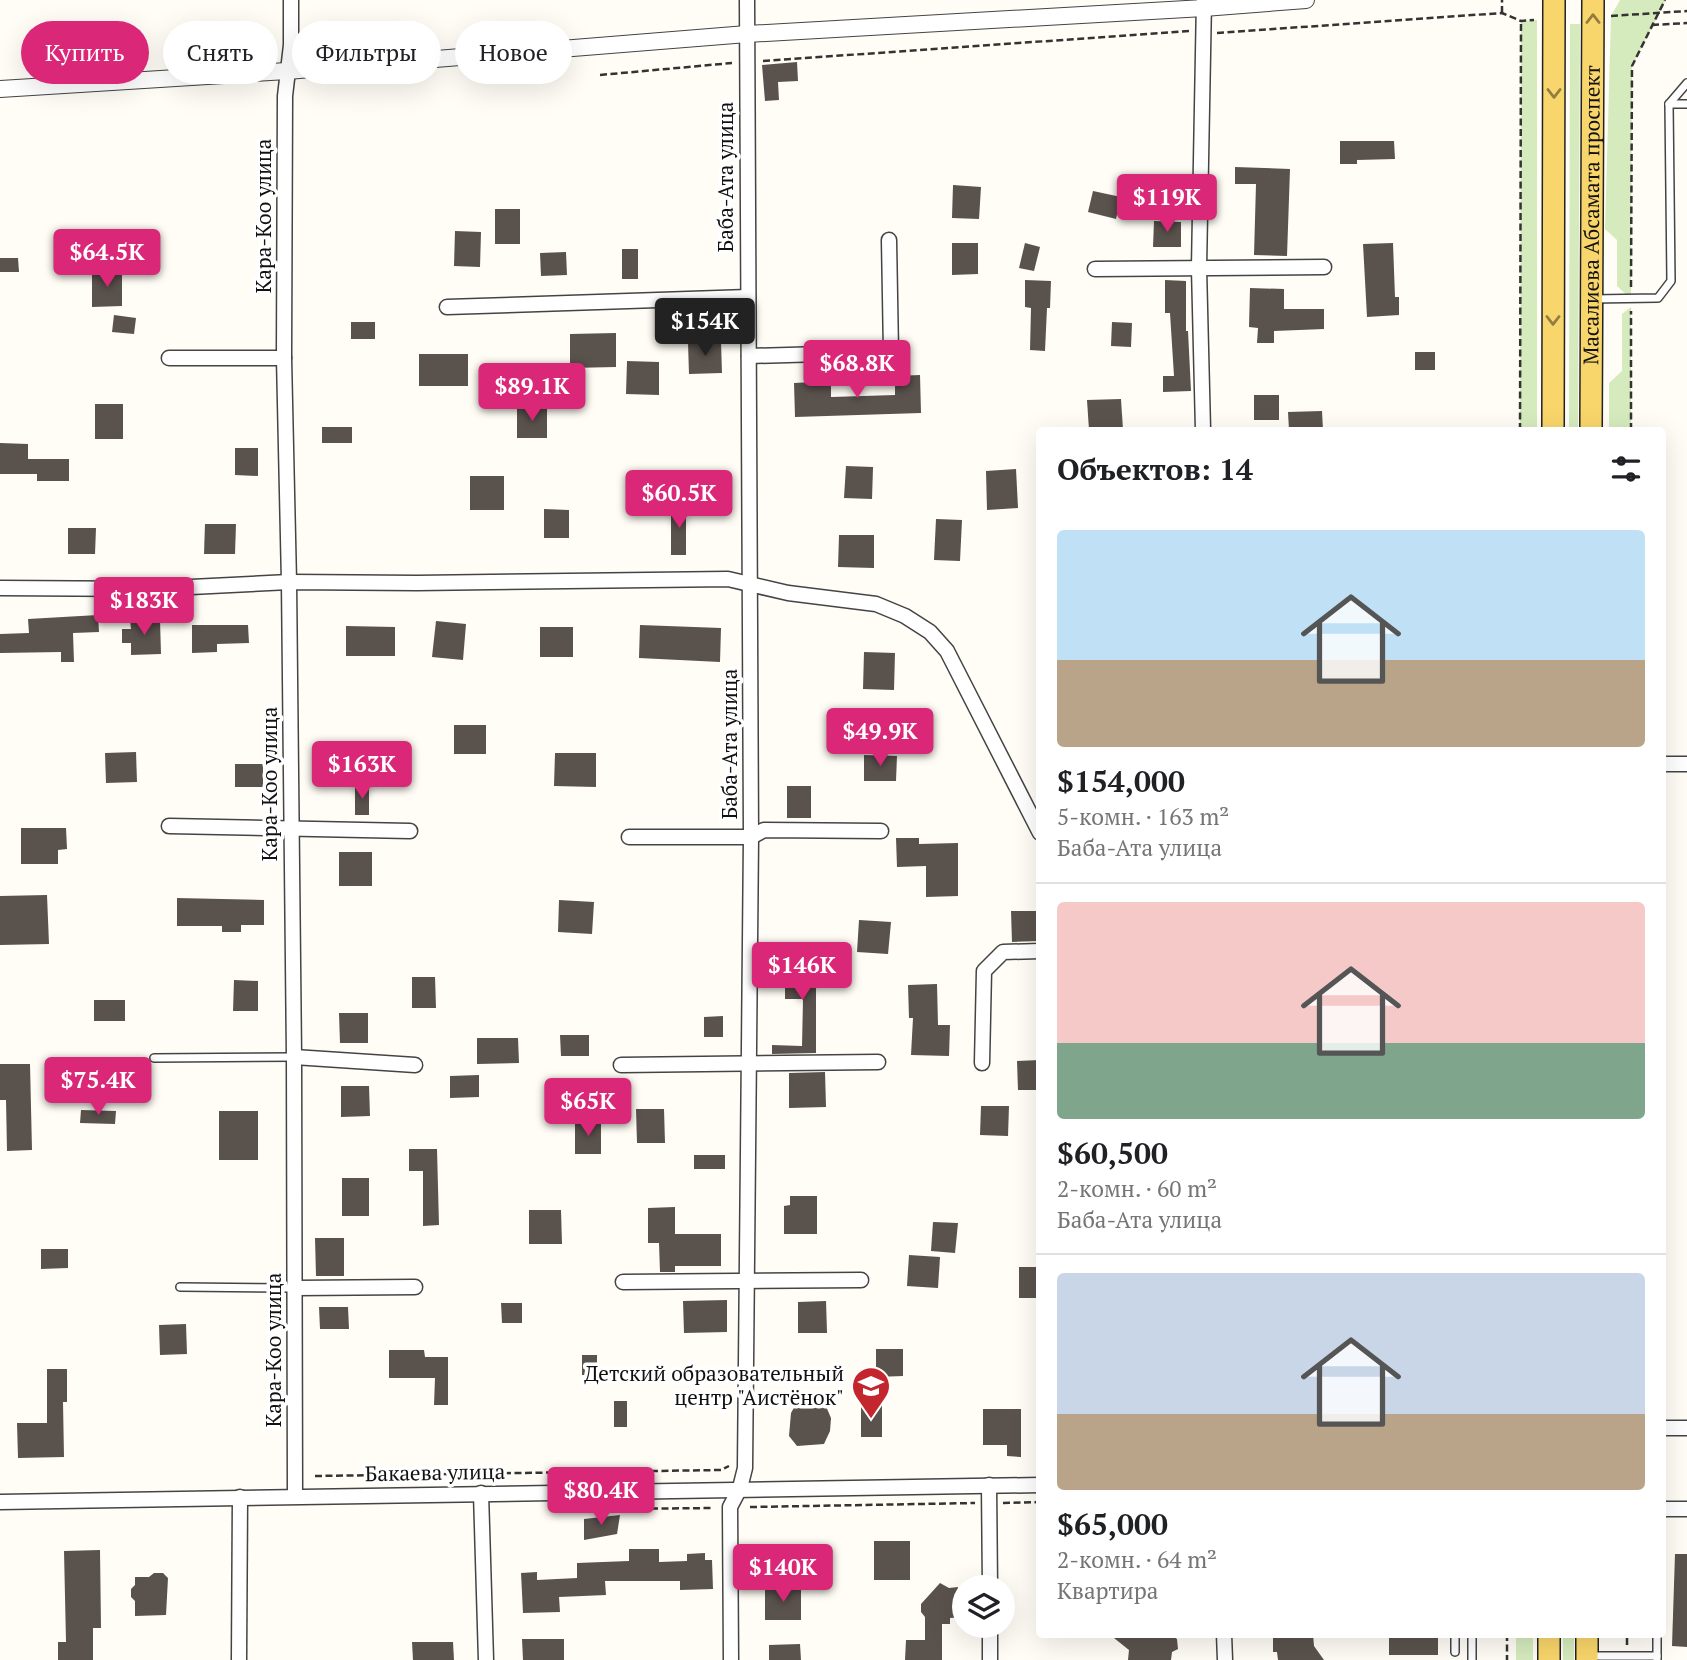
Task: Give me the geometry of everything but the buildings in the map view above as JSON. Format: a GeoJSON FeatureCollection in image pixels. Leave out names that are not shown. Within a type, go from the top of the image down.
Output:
{"type":"FeatureCollection","features":[{"type":"Feature","properties":{"kind":"main road","name":"Масалиева Абсамата проспект"},"geometry":{"type":"LineString","coordinates":[[1553,427],[1554,0]]}},
{"type":"Feature","properties":{"kind":"main road","name":"Масалиева Абсамата проспект"},"geometry":{"type":"LineString","coordinates":[[1591,427],[1593,0]]}},
{"type":"Feature","properties":{"kind":"main road"},"geometry":{"type":"LineString","coordinates":[[1549,1638],[1549,1660]]}},
{"type":"Feature","properties":{"kind":"main road"},"geometry":{"type":"LineString","coordinates":[[1587,1638],[1587,1658]]}},
{"type":"Feature","properties":{"kind":"street","name":"Кара-Коо улица"},"geometry":{"type":"LineString","coordinates":[[291,0],[291,45],[285,96],[284,358],[294,1057],[295,1496]]}},
{"type":"Feature","properties":{"kind":"street","name":"Баба-Ата улица"},"geometry":{"type":"LineString","coordinates":[[731,1660],[730,1507],[740,1488],[745,1468],[747,1283],[751,837],[747,0]]}},
{"type":"Feature","properties":{"kind":"street"},"geometry":{"type":"LineString","coordinates":[[0,89],[287,71],[747,34],[1204,4],[1306,0]]}},
{"type":"Feature","properties":{"kind":"street"},"geometry":{"type":"LineString","coordinates":[[1203,427],[1199,268],[1204,4]]}},
{"type":"Feature","properties":{"kind":"street"},"geometry":{"type":"LineString","coordinates":[[749,356],[891,352],[889,240]]}},
{"type":"Feature","properties":{"kind":"street"},"geometry":{"type":"LineString","coordinates":[[1095,269],[1324,267]]}},
{"type":"Feature","properties":{"kind":"street"},"geometry":{"type":"LineString","coordinates":[[447,307],[748,297]]}},
{"type":"Feature","properties":{"kind":"street"},"geometry":{"type":"LineString","coordinates":[[169,358],[284,358]]}},
{"type":"Feature","properties":{"kind":"street"},"geometry":{"type":"LineString","coordinates":[[0,588],[151,589],[289,582],[728,579],[788,593],[876,604],[905,616],[930,632],[947,651],[1036,825]]}},
{"type":"Feature","properties":{"kind":"street"},"geometry":{"type":"LineString","coordinates":[[1666,764],[1687,764]]}},
{"type":"Feature","properties":{"kind":"street"},"geometry":{"type":"LineString","coordinates":[[169,826],[410,831]]}},
{"type":"Feature","properties":{"kind":"street"},"geometry":{"type":"LineString","coordinates":[[629,836],[751,837],[764,830],[881,831]]}},
{"type":"Feature","properties":{"kind":"street"},"geometry":{"type":"LineString","coordinates":[[982,1063],[984,971],[1003,952],[1036,951]]}},
{"type":"Feature","properties":{"kind":"street"},"geometry":{"type":"LineString","coordinates":[[294,1057],[415,1065]]}},
{"type":"Feature","properties":{"kind":"street"},"geometry":{"type":"LineString","coordinates":[[621,1065],[878,1062]]}},
{"type":"Feature","properties":{"kind":"street"},"geometry":{"type":"LineString","coordinates":[[622,1282],[861,1280]]}},
{"type":"Feature","properties":{"kind":"street"},"geometry":{"type":"LineString","coordinates":[[296,1287],[415,1287]]}},
{"type":"Feature","properties":{"kind":"street"},"geometry":{"type":"LineString","coordinates":[[1666,1428],[1687,1428]]}},
{"type":"Feature","properties":{"kind":"street"},"geometry":{"type":"LineString","coordinates":[[989,1485],[990,1575]]}},
{"type":"Feature","properties":{"kind":"street","name":"Бакаева улица"},"geometry":{"type":"LineString","coordinates":[[0,1502],[1036,1485]]}},
{"type":"Feature","properties":{"kind":"street"},"geometry":{"type":"LineString","coordinates":[[481,1493],[486,1660]]}},
{"type":"Feature","properties":{"kind":"street"},"geometry":{"type":"LineString","coordinates":[[239,1660],[240,1497]]}},
{"type":"Feature","properties":{"kind":"street"},"geometry":{"type":"LineString","coordinates":[[1666,1509],[1687,1509]]}},
{"type":"Feature","properties":{"kind":"street"},"geometry":{"type":"LineString","coordinates":[[990,1638],[990,1660]]}},
{"type":"Feature","properties":{"kind":"street"},"geometry":{"type":"LineString","coordinates":[[1224,1638],[1225,1660]]}},
{"type":"Feature","properties":{"kind":"lane"},"geometry":{"type":"LineString","coordinates":[[1592,299],[1658,298],[1671,281],[1669,104],[1687,83]]}},
{"type":"Feature","properties":{"kind":"lane"},"geometry":{"type":"LineString","coordinates":[[1669,104],[1687,104]]}},
{"type":"Feature","properties":{"kind":"lane"},"geometry":{"type":"LineString","coordinates":[[154,1058],[294,1057]]}},
{"type":"Feature","properties":{"kind":"lane"},"geometry":{"type":"LineString","coordinates":[[180,1287],[296,1287]]}},
{"type":"Feature","properties":{"kind":"lane"},"geometry":{"type":"LineString","coordinates":[[1455,1638],[1455,1653]]}},
{"type":"Feature","properties":{"kind":"lane"},"geometry":{"type":"LineString","coordinates":[[1472,1638],[1472,1660]]}},
{"type":"Feature","properties":{"kind":"lane"},"geometry":{"type":"LineString","coordinates":[[1587,1658],[1657,1658],[1657,1638]]}},
{"type":"Feature","properties":{"kind":"path"},"geometry":{"type":"LineString","coordinates":[[1502,0],[1502,13]]}},
{"type":"Feature","properties":{"kind":"path"},"geometry":{"type":"LineString","coordinates":[[1631,427],[1632,66],[1665,0]]}},
{"type":"Feature","properties":{"kind":"path"},"geometry":{"type":"LineString","coordinates":[[1611,16],[1687,11]]}},
{"type":"Feature","properties":{"kind":"path"},"geometry":{"type":"LineString","coordinates":[[600,75],[1190,31],[1223,33],[1502,13],[1521,21],[1537,20]]}},
{"type":"Feature","properties":{"kind":"path"},"geometry":{"type":"LineString","coordinates":[[1520,427],[1521,21]]}},
{"type":"Feature","properties":{"kind":"path"},"geometry":{"type":"LineString","coordinates":[[1652,25],[1687,23]]}},
{"type":"Feature","properties":{"kind":"path"},"geometry":{"type":"LineString","coordinates":[[315,1476],[721,1470],[729,1466]]}},
{"type":"Feature","properties":{"kind":"path"},"geometry":{"type":"LineString","coordinates":[[1003,1503],[1036,1502]]}},
{"type":"Feature","properties":{"kind":"path"},"geometry":{"type":"LineString","coordinates":[[750,1507],[980,1503]]}},
{"type":"Feature","properties":{"kind":"path"},"geometry":{"type":"LineString","coordinates":[[1507,1638],[1507,1660]]}},
{"type":"Feature","properties":{"kind":"green space"},"geometry":{"type":"Polygon","coordinates":[[[1620,0],[1666,0],[1632,66],[1631,299],[1617,286],[1617,240],[1605,229],[1611,16],[1620,0]]]}},
{"type":"Feature","properties":{"kind":"green space"},"geometry":{"type":"Polygon","coordinates":[[[1537,20],[1537,427],[1520,427],[1521,21],[1537,20]]]}},
{"type":"Feature","properties":{"kind":"green space"},"geometry":{"type":"Polygon","coordinates":[[[1570,24],[1580,24],[1578,427],[1569,427],[1570,24]]]}},
{"type":"Feature","properties":{"kind":"green space"},"geometry":{"type":"Polygon","coordinates":[[[1631,307],[1631,427],[1609,427],[1609,383],[1622,371],[1622,314],[1631,307]]]}},
{"type":"Feature","properties":{"kind":"green space"},"geometry":{"type":"Polygon","coordinates":[[[1516,1638],[1533,1638],[1533,1660],[1516,1660],[1516,1638]]]}},
{"type":"Feature","properties":{"kind":"green space"},"geometry":{"type":"Polygon","coordinates":[[[1563,1638],[1574,1638],[1574,1660],[1563,1660],[1563,1638]]]}},
{"type":"Feature","properties":{"kind":"place","name":"Детский образовательный центр \"Аистёнок\""},"geometry":{"type":"Point","coordinates":[871,1420]}}]}
